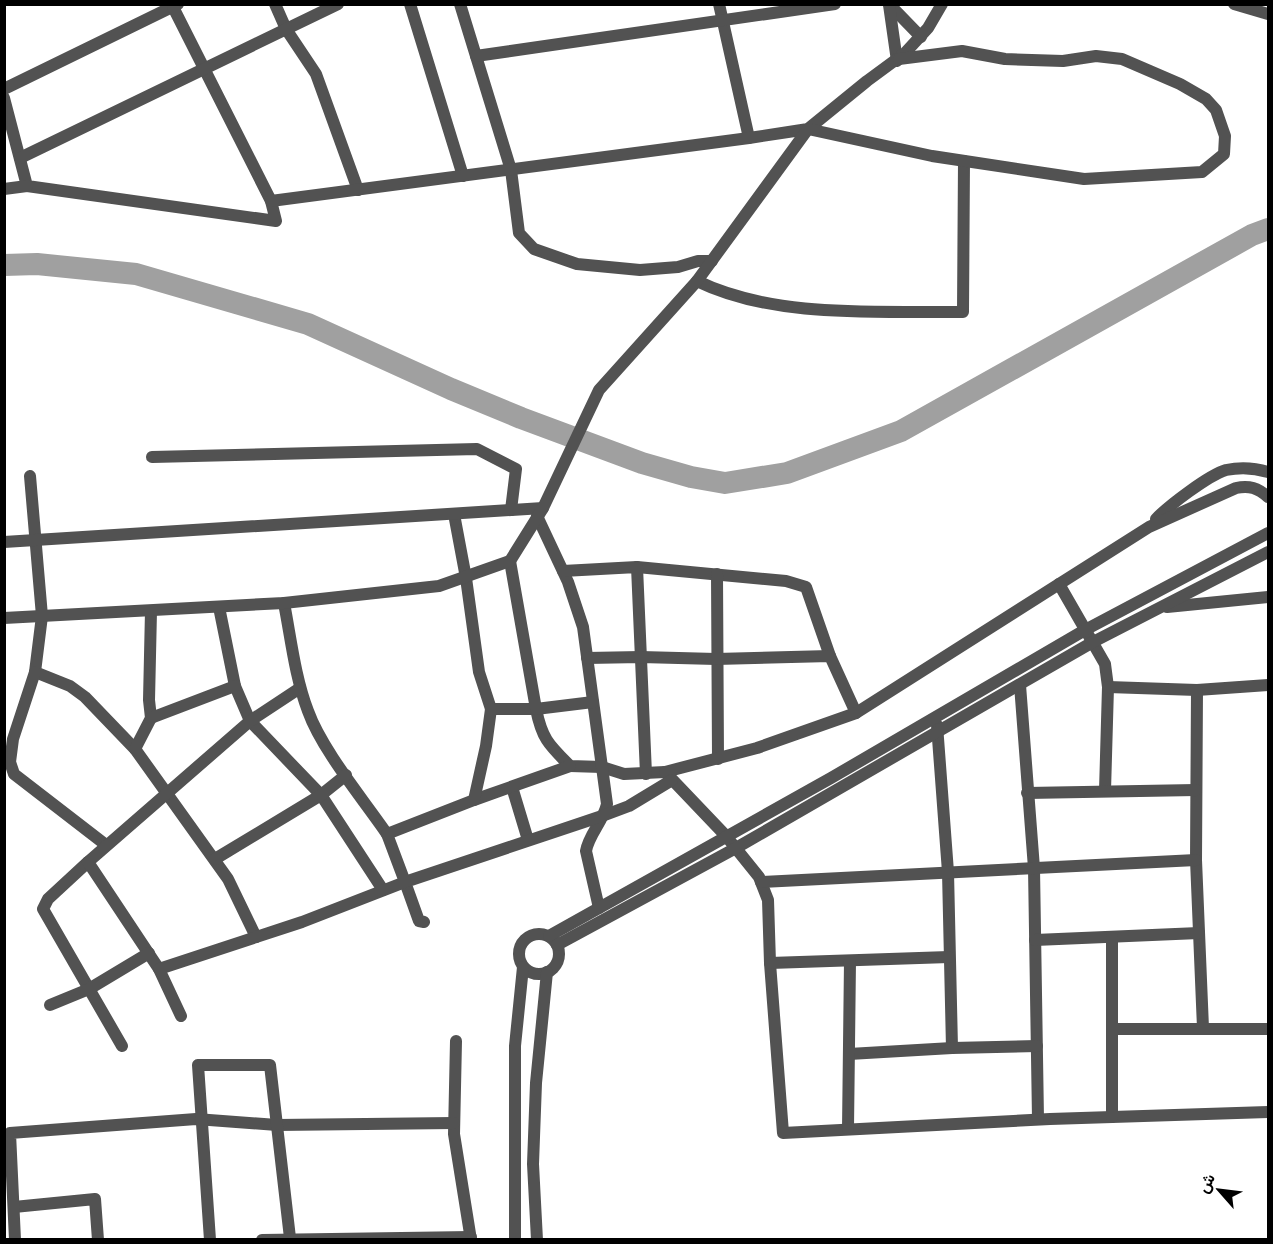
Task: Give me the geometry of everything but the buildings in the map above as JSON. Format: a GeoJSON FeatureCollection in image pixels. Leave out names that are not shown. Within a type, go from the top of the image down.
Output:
{"type":"FeatureCollection","features":[{"type":"Feature","properties":{"kind":"street"},"geometry":{"type":"LineString","coordinates":[[275,4],[286,29],[316,74],[358,190]]}},
{"type":"Feature","properties":{"kind":"street"},"geometry":{"type":"LineString","coordinates":[[20,158],[338,4]]}},
{"type":"Feature","properties":{"kind":"street"},"geometry":{"type":"LineString","coordinates":[[410,4],[463,176]]}},
{"type":"Feature","properties":{"kind":"street"},"geometry":{"type":"LineString","coordinates":[[460,4],[511,170],[519,234],[534,249],[577,264],[640,270],[712,261]]}},
{"type":"Feature","properties":{"kind":"street"},"geometry":{"type":"LineString","coordinates":[[719,4],[749,138]]}},
{"type":"Feature","properties":{"kind":"street"},"geometry":{"type":"LineString","coordinates":[[476,56],[835,4]]}},
{"type":"Feature","properties":{"kind":"street"},"geometry":{"type":"LineString","coordinates":[[4,618],[284,603],[439,586],[510,561],[543,508],[599,390],[697,281],[808,129],[867,81],[898,60],[921,37],[942,4]]}},
{"type":"Feature","properties":{"kind":"street"},"geometry":{"type":"LineString","coordinates":[[1234,4],[1269,14]]}},
{"type":"Feature","properties":{"kind":"street"},"geometry":{"type":"LineString","coordinates":[[889,5],[921,37]]}},
{"type":"Feature","properties":{"kind":"street"},"geometry":{"type":"LineString","coordinates":[[889,5],[898,60]]}},
{"type":"Feature","properties":{"kind":"street"},"geometry":{"type":"LineString","coordinates":[[4,89],[176,6],[204,68],[271,201],[276,221],[27,186],[4,189]]}},
{"type":"Feature","properties":{"kind":"street"},"geometry":{"type":"LineString","coordinates":[[271,201],[808,129],[932,156],[1084,179],[1202,172],[1224,154],[1225,136],[1216,111],[1206,99],[1180,84],[1122,59],[1096,56],[1063,61],[1005,59],[962,51],[898,60]]}},
{"type":"Feature","properties":{"kind":"street"},"geometry":{"type":"LineString","coordinates":[[4,98],[27,186]]}},
{"type":"Feature","properties":{"kind":"street"},"geometry":{"type":"LineString","coordinates":[[697,281],[744,299],[799,307],[963,312],[964,161]]}},
{"type":"Feature","properties":{"kind":"street"},"geometry":{"type":"LineString","coordinates":[[152,457],[477,448],[516,469],[511,510]]}},
{"type":"Feature","properties":{"kind":"street"},"geometry":{"type":"LineString","coordinates":[[1149,527],[1158,516],[1195,488],[1223,471],[1238,468],[1269,472]]}},
{"type":"Feature","properties":{"kind":"street"},"geometry":{"type":"LineString","coordinates":[[30,476],[42,616],[35,672],[13,739],[10,762],[14,774],[106,845]]}},
{"type":"Feature","properties":{"kind":"street"},"geometry":{"type":"LineString","coordinates":[[159,969],[302,922],[405,882],[605,815],[628,806],[668,776],[856,714],[1149,527],[1236,488],[1246,486],[1256,488],[1269,497]]}},
{"type":"Feature","properties":{"kind":"street"},"geometry":{"type":"LineString","coordinates":[[4,542],[543,508]]}},
{"type":"Feature","properties":{"kind":"street"},"geometry":{"type":"LineString","coordinates":[[543,508],[583,627],[607,804],[605,815],[588,843],[586,852],[599,908]]}},
{"type":"Feature","properties":{"kind":"street"},"geometry":{"type":"LineString","coordinates":[[454,514],[466,578],[479,672],[492,709],[474,800]]}},
{"type":"Feature","properties":{"kind":"street"},"geometry":{"type":"LineString","coordinates":[[553,941],[599,908],[1085,630],[1269,533]]}},
{"type":"Feature","properties":{"kind":"street"},"geometry":{"type":"LineString","coordinates":[[553,941],[736,848],[1093,642],[1269,552]]}},
{"type":"Feature","properties":{"kind":"street"},"geometry":{"type":"LineString","coordinates":[[510,561],[540,730],[549,744],[570,766]]}},
{"type":"Feature","properties":{"kind":"street"},"geometry":{"type":"LineString","coordinates":[[563,571],[637,567],[786,581],[806,587],[830,656],[856,714]]}},
{"type":"Feature","properties":{"kind":"street"},"geometry":{"type":"LineString","coordinates":[[637,567],[646,774]]}},
{"type":"Feature","properties":{"kind":"street"},"geometry":{"type":"LineString","coordinates":[[717,574],[718,759]]}},
{"type":"Feature","properties":{"kind":"street"},"geometry":{"type":"LineString","coordinates":[[1059,584],[1105,664],[1108,687],[1105,791]]}},
{"type":"Feature","properties":{"kind":"street"},"geometry":{"type":"LineString","coordinates":[[1160,608],[1269,597]]}},
{"type":"Feature","properties":{"kind":"street"},"geometry":{"type":"LineString","coordinates":[[284,603],[300,688],[309,714],[346,775],[387,834],[419,921],[424,922]]}},
{"type":"Feature","properties":{"kind":"street"},"geometry":{"type":"LineString","coordinates":[[219,607],[235,686],[250,721],[321,795],[384,890]]}},
{"type":"Feature","properties":{"kind":"street"},"geometry":{"type":"LineString","coordinates":[[135,749],[151,718],[149,700],[150,611]]}},
{"type":"Feature","properties":{"kind":"street"},"geometry":{"type":"LineString","coordinates":[[587,658],[716,659],[830,656]]}},
{"type":"Feature","properties":{"kind":"street"},"geometry":{"type":"LineString","coordinates":[[35,672],[70,686],[85,697],[135,749],[228,879],[256,937]]}},
{"type":"Feature","properties":{"kind":"street"},"geometry":{"type":"LineString","coordinates":[[1020,685],[1034,868],[1038,1119]]}},
{"type":"Feature","properties":{"kind":"street"},"geometry":{"type":"LineString","coordinates":[[1108,687],[1197,690],[1269,685]]}},
{"type":"Feature","properties":{"kind":"street"},"geometry":{"type":"LineString","coordinates":[[151,718],[235,686]]}},
{"type":"Feature","properties":{"kind":"street"},"geometry":{"type":"LineString","coordinates":[[122,1046],[43,909],[48,899],[167,792],[250,721],[300,688]]}},
{"type":"Feature","properties":{"kind":"street"},"geometry":{"type":"LineString","coordinates":[[1197,690],[1196,860],[1203,1028]]}},
{"type":"Feature","properties":{"kind":"street"},"geometry":{"type":"LineString","coordinates":[[492,709],[536,709],[593,702]]}},
{"type":"Feature","properties":{"kind":"street"},"geometry":{"type":"LineString","coordinates":[[934,718],[939,732],[948,872],[952,1048]]}},
{"type":"Feature","properties":{"kind":"street"},"geometry":{"type":"LineString","coordinates":[[387,834],[570,766],[602,767],[624,774],[668,776],[736,848],[761,882],[768,900],[770,963],[783,1133],[1038,1119],[1269,1112]]}},
{"type":"Feature","properties":{"kind":"street"},"geometry":{"type":"LineString","coordinates":[[215,859],[321,795],[346,775]]}},
{"type":"Feature","properties":{"kind":"street"},"geometry":{"type":"LineString","coordinates":[[512,787],[528,840]]}},
{"type":"Feature","properties":{"kind":"street"},"geometry":{"type":"LineString","coordinates":[[1027,793],[1196,790]]}},
{"type":"Feature","properties":{"kind":"street"},"geometry":{"type":"LineString","coordinates":[[761,882],[1196,860]]}},
{"type":"Feature","properties":{"kind":"street"},"geometry":{"type":"LineString","coordinates":[[88,862],[159,969],[181,1016]]}},
{"type":"Feature","properties":{"kind":"street"},"geometry":{"type":"LineString","coordinates":[[515,1239],[515,1046],[523,967],[518,956],[525,938],[537,933],[553,941],[559,952],[556,964],[547,972],[534,973],[523,967]]}},
{"type":"Feature","properties":{"kind":"street"},"geometry":{"type":"LineString","coordinates":[[1035,940],[1199,933]]}},
{"type":"Feature","properties":{"kind":"street"},"geometry":{"type":"LineString","coordinates":[[1112,937],[1112,1117]]}},
{"type":"Feature","properties":{"kind":"street"},"geometry":{"type":"LineString","coordinates":[[50,1005],[88,989],[148,952]]}},
{"type":"Feature","properties":{"kind":"street"},"geometry":{"type":"LineString","coordinates":[[770,963],[949,957]]}},
{"type":"Feature","properties":{"kind":"street"},"geometry":{"type":"LineString","coordinates":[[848,1129],[850,961]]}},
{"type":"Feature","properties":{"kind":"street"},"geometry":{"type":"LineString","coordinates":[[537,1239],[533,1164],[535,1094],[547,972]]}},
{"type":"Feature","properties":{"kind":"street"},"geometry":{"type":"LineString","coordinates":[[1112,1029],[1269,1029]]}},
{"type":"Feature","properties":{"kind":"street"},"geometry":{"type":"LineString","coordinates":[[262,1239],[471,1238],[454,1134],[456,1041]]}},
{"type":"Feature","properties":{"kind":"street"},"geometry":{"type":"LineString","coordinates":[[849,1054],[1037,1046]]}},
{"type":"Feature","properties":{"kind":"street"},"geometry":{"type":"LineString","coordinates":[[210,1239],[198,1065],[270,1065],[290,1238]]}},
{"type":"Feature","properties":{"kind":"street"},"geometry":{"type":"LineString","coordinates":[[15,1239],[10,1133],[202,1119],[277,1125],[454,1123]]}},
{"type":"Feature","properties":{"kind":"street"},"geometry":{"type":"LineString","coordinates":[[14,1207],[95,1199],[98,1239]]}},
{"type":"Feature","properties":{"kind":"waterway"},"geometry":{"type":"LineString","coordinates":[[4,265],[37,264],[136,274],[308,324],[521,418],[642,463],[691,477],[725,483],[787,473],[901,431],[1252,235],[1268,229]]}}]}
